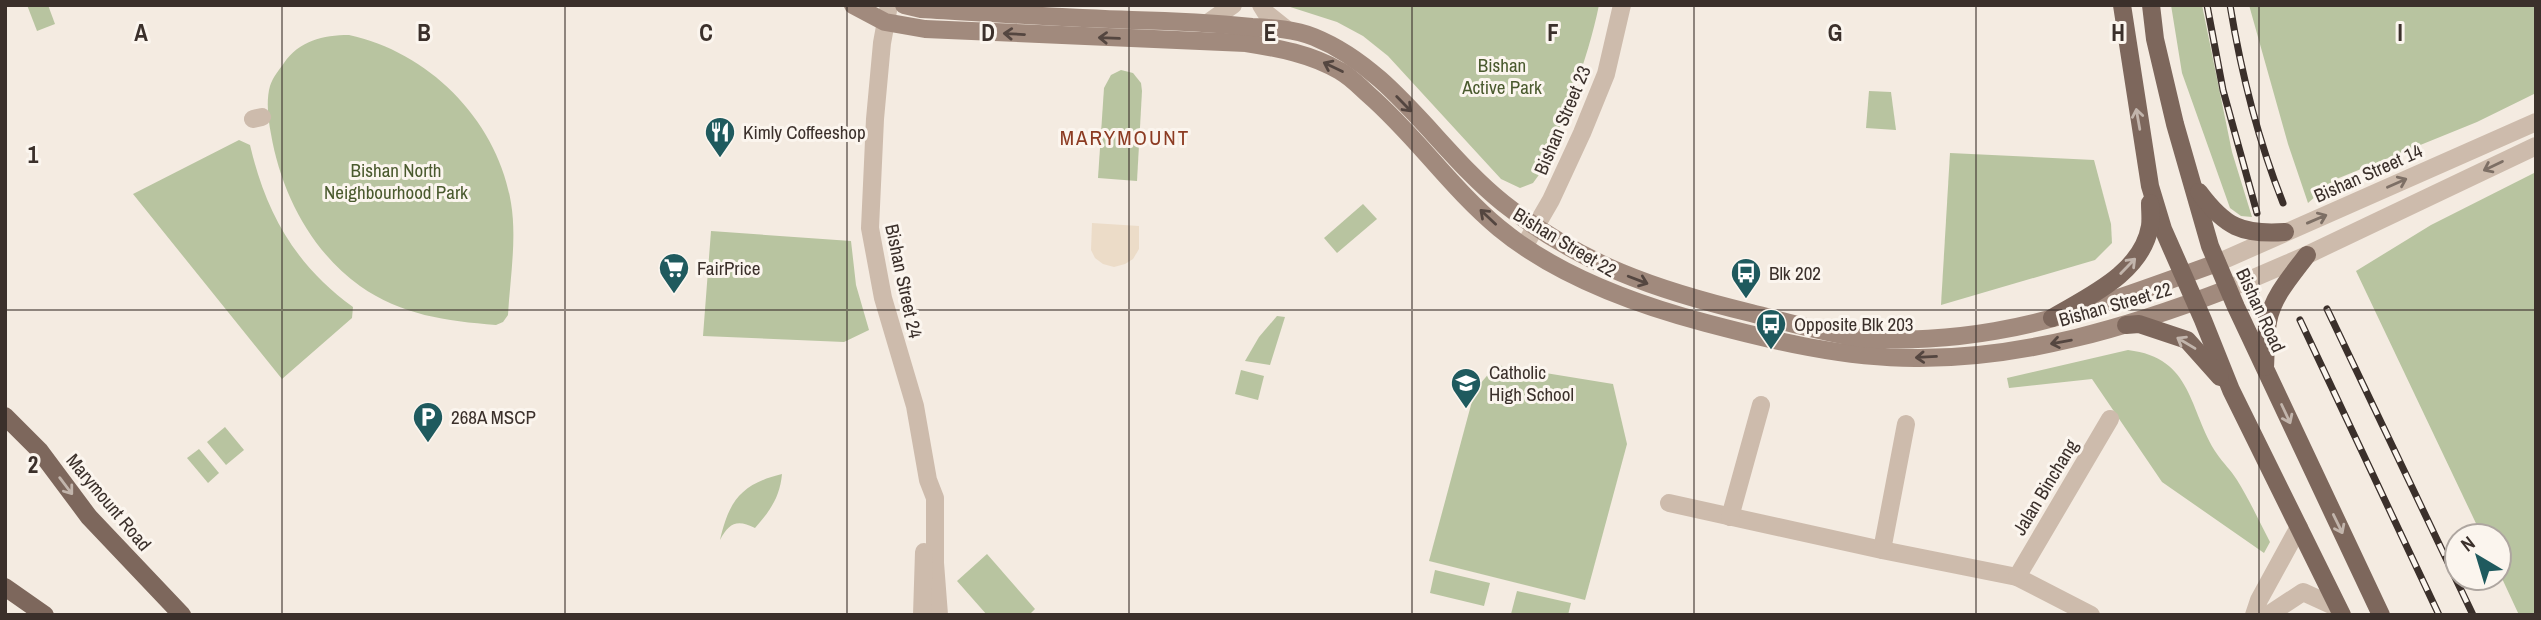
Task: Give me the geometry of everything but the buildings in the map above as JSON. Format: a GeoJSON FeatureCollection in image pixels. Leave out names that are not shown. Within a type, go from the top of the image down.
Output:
{"type":"FeatureCollection","features":[{"type":"Feature","properties":{"kind":"main road","name":"Bishan Street 22"},"geometry":{"type":"LineString","coordinates":[[853,5],[887,13],[925,29],[1246,43],[1286,50],[1319,61],[1342,71],[1386,110],[1454,186],[1499,228],[1548,261],[1611,294],[1676,315],[1783,343],[1864,355],[1917,358],[1994,353],[2068,341],[2126,325],[2228,289]]}},
{"type":"Feature","properties":{"kind":"main road","name":"Bishan Street 22"},"geometry":{"type":"LineString","coordinates":[[904,5],[921,9],[1209,23],[1286,29],[1310,36],[1354,57],[1393,93],[1484,187],[1535,226],[1586,258],[1638,281],[1716,305],[1862,338],[1896,339],[1979,333],[2052,318],[2217,263]]}},
{"type":"Feature","properties":{"kind":"main road"},"geometry":{"type":"LineString","coordinates":[[2122,5],[2150,186],[2163,229],[2231,390],[2340,611]]}},
{"type":"Feature","properties":{"kind":"main road","name":"Bishan Road"},"geometry":{"type":"LineString","coordinates":[[2151,5],[2155,39],[2191,180],[2217,263],[2381,615]]}},
{"type":"Feature","properties":{"kind":"main road"},"geometry":{"type":"LineString","coordinates":[[2191,180],[2220,217],[2233,225],[2252,233],[2286,232]]}},
{"type":"Feature","properties":{"kind":"main road"},"geometry":{"type":"LineString","coordinates":[[2052,318],[2115,279],[2139,255],[2150,227],[2150,186]]}},
{"type":"Feature","properties":{"kind":"main road"},"geometry":{"type":"LineString","coordinates":[[2264,366],[2268,322],[2273,305],[2307,255]]}},
{"type":"Feature","properties":{"kind":"main road"},"geometry":{"type":"LineString","coordinates":[[2126,325],[2139,324],[2187,340],[2231,390]]}},
{"type":"Feature","properties":{"kind":"main road","name":"Marymount Road"},"geometry":{"type":"LineString","coordinates":[[5,416],[39,450],[89,517],[182,615]]}},
{"type":"Feature","properties":{"kind":"main road"},"geometry":{"type":"LineString","coordinates":[[5,587],[45,615]]}},
{"type":"Feature","properties":{"kind":"street"},"geometry":{"type":"LineString","coordinates":[[1209,23],[1233,5]]}},
{"type":"Feature","properties":{"kind":"street"},"geometry":{"type":"LineString","coordinates":[[1261,5],[1266,13],[1286,29]]}},
{"type":"Feature","properties":{"kind":"street","name":"Bishan Street 23"},"geometry":{"type":"LineString","coordinates":[[1525,245],[1551,200],[1601,86],[1622,5]]}},
{"type":"Feature","properties":{"kind":"street","name":"Bishan Street 24"},"geometry":{"type":"LineString","coordinates":[[887,13],[873,141],[870,228],[883,298],[919,425],[928,480],[922,615]]}},
{"type":"Feature","properties":{"kind":"street","name":"Bishan Street 14"},"geometry":{"type":"LineString","coordinates":[[2217,263],[2532,125]]}},
{"type":"Feature","properties":{"kind":"street"},"geometry":{"type":"LineString","coordinates":[[2228,289],[2307,255],[2536,145]]}},
{"type":"Feature","properties":{"kind":"street"},"geometry":{"type":"LineString","coordinates":[[1730,517],[1761,405]]}},
{"type":"Feature","properties":{"kind":"street","name":"Jalan Binchang"},"geometry":{"type":"LineString","coordinates":[[2017,577],[2110,419]]}},
{"type":"Feature","properties":{"kind":"street"},"geometry":{"type":"LineString","coordinates":[[1882,550],[1906,424]]}},
{"type":"Feature","properties":{"kind":"street","name":"Bishan Street 24"},"geometry":{"type":"LineString","coordinates":[[928,480],[935,498],[939,615]]}},
{"type":"Feature","properties":{"kind":"street"},"geometry":{"type":"LineString","coordinates":[[1669,503],[2017,577],[2091,615]]}},
{"type":"Feature","properties":{"kind":"street"},"geometry":{"type":"LineString","coordinates":[[2254,615],[2259,600],[2299,527]]}},
{"type":"Feature","properties":{"kind":"street"},"geometry":{"type":"LineString","coordinates":[[2268,615],[2303,592],[2313,594],[2340,611]]}},
{"type":"Feature","properties":{"kind":"green space"},"geometry":{"type":"Polygon","coordinates":[[[27,5],[48,5],[55,24],[37,31],[27,5]]]}},
{"type":"Feature","properties":{"kind":"green space","name":"Bishan Active Park"},"geometry":{"type":"Polygon","coordinates":[[[1284,5],[1599,5],[1581,69],[1541,172],[1533,183],[1520,188],[1501,179],[1388,56],[1363,36],[1337,22],[1284,5]]]}},
{"type":"Feature","properties":{"kind":"green space"},"geometry":{"type":"Polygon","coordinates":[[[2171,5],[2202,5],[2232,152],[2252,217],[2241,216],[2230,208],[2182,73],[2171,5]]]}},
{"type":"Feature","properties":{"kind":"green space"},"geometry":{"type":"Polygon","coordinates":[[[2249,5],[2536,5],[2536,93],[2477,122],[2334,180],[2308,203],[2288,144],[2249,5]]]}},
{"type":"Feature","properties":{"kind":"green space","name":"Bishan North Neighbourhood Park"},"geometry":{"type":"Polygon","coordinates":[[[349,35],[406,57],[432,74],[475,118],[491,145],[504,173],[513,217],[508,315],[503,322],[496,325],[442,319],[408,310],[376,296],[342,272],[326,255],[300,218],[290,198],[276,156],[268,116],[270,86],[290,55],[304,44],[330,36],[349,35]]]}},
{"type":"Feature","properties":{"kind":"green space"},"geometry":{"type":"Polygon","coordinates":[[[1121,70],[1133,73],[1141,83],[1137,181],[1098,178],[1104,88],[1111,75],[1121,70]]]}},
{"type":"Feature","properties":{"kind":"green space"},"geometry":{"type":"Polygon","coordinates":[[[1869,91],[1891,92],[1896,130],[1866,128],[1869,91]]]}},
{"type":"Feature","properties":{"kind":"green space"},"geometry":{"type":"Polygon","coordinates":[[[239,140],[250,145],[265,193],[286,236],[315,274],[353,307],[352,318],[282,379],[133,194],[239,140]]]}},
{"type":"Feature","properties":{"kind":"green space"},"geometry":{"type":"Polygon","coordinates":[[[1950,153],[2094,160],[2111,224],[2112,243],[2095,260],[1941,305],[1950,153]]]}},
{"type":"Feature","properties":{"kind":"green space"},"geometry":{"type":"Polygon","coordinates":[[[2536,172],[2536,615],[2519,615],[2508,592],[2513,592],[2513,522],[2475,522],[2356,271],[2431,225],[2536,172]]]}},
{"type":"Feature","properties":{"kind":"green space"},"geometry":{"type":"Polygon","coordinates":[[[1363,204],[1377,219],[1337,253],[1324,238],[1363,204]]]}},
{"type":"Feature","properties":{"kind":"green space"},"geometry":{"type":"Polygon","coordinates":[[[711,231],[851,241],[856,285],[869,330],[844,342],[703,336],[711,231]]]}},
{"type":"Feature","properties":{"kind":"green space"},"geometry":{"type":"Polygon","coordinates":[[[1277,316],[1285,317],[1270,365],[1245,361],[1259,337],[1277,316]]]}},
{"type":"Feature","properties":{"kind":"green space"},"geometry":{"type":"Polygon","coordinates":[[[2128,350],[2150,355],[2166,363],[2178,375],[2217,454],[2241,487],[2270,542],[2264,553],[2162,482],[2092,379],[2009,388],[2007,378],[2128,350]]]}},
{"type":"Feature","properties":{"kind":"green space"},"geometry":{"type":"Polygon","coordinates":[[[1496,365],[1613,384],[1627,444],[1585,600],[1429,561],[1475,390],[1496,365]]]}},
{"type":"Feature","properties":{"kind":"green space"},"geometry":{"type":"Polygon","coordinates":[[[1241,370],[1264,376],[1258,400],[1235,394],[1241,370]]]}},
{"type":"Feature","properties":{"kind":"green space"},"geometry":{"type":"Polygon","coordinates":[[[225,427],[244,450],[226,465],[207,442],[225,427]]]}},
{"type":"Feature","properties":{"kind":"green space"},"geometry":{"type":"Polygon","coordinates":[[[199,449],[219,473],[208,483],[187,458],[199,449]]]}},
{"type":"Feature","properties":{"kind":"green space"},"geometry":{"type":"Polygon","coordinates":[[[782,474],[773,503],[755,528],[734,524],[720,540],[728,515],[739,496],[756,483],[782,474]]]}},
{"type":"Feature","properties":{"kind":"green space"},"geometry":{"type":"Polygon","coordinates":[[[987,554],[1035,609],[1029,615],[987,615],[957,581],[987,554]]]}},
{"type":"Feature","properties":{"kind":"green space"},"geometry":{"type":"Polygon","coordinates":[[[1435,570],[1490,583],[1484,606],[1430,593],[1435,570]]]}},
{"type":"Feature","properties":{"kind":"green space"},"geometry":{"type":"Polygon","coordinates":[[[1517,591],[1571,603],[1568,615],[1511,614],[1517,591]]]}},
{"type":"Feature","properties":{"kind":"shaded area"},"geometry":{"type":"Polygon","coordinates":[[[1092,223],[1139,226],[1139,249],[1133,259],[1114,267],[1095,258],[1091,250],[1092,223]]]}},
{"type":"Feature","properties":{"kind":"railway"},"geometry":{"type":"LineString","coordinates":[[2207,5],[2223,90],[2257,213]]}},
{"type":"Feature","properties":{"kind":"railway"},"geometry":{"type":"LineString","coordinates":[[2230,5],[2251,106],[2283,203]]}},
{"type":"Feature","properties":{"kind":"railway"},"geometry":{"type":"LineString","coordinates":[[2327,309],[2473,615]]}},
{"type":"Feature","properties":{"kind":"railway"},"geometry":{"type":"LineString","coordinates":[[2300,320],[2439,615]]}},
{"type":"Feature","properties":{"kind":"place","name":"Kimly Coffeeshop"},"geometry":{"type":"Point","coordinates":[720,159]}},
{"type":"Feature","properties":{"kind":"place","name":"FairPrice"},"geometry":{"type":"Point","coordinates":[674,295]}},
{"type":"Feature","properties":{"kind":"place","name":"Blk 202"},"geometry":{"type":"Point","coordinates":[1746,300]}},
{"type":"Feature","properties":{"kind":"place","name":"Opposite Blk 203"},"geometry":{"type":"Point","coordinates":[1771,351]}},
{"type":"Feature","properties":{"kind":"place","name":"Catholic High School"},"geometry":{"type":"Point","coordinates":[1466,410]}},
{"type":"Feature","properties":{"kind":"place","name":"268A MSCP"},"geometry":{"type":"Point","coordinates":[428,444]}},
{"type":"Feature","properties":{"kind":"district","name":"MARYMOUNT"},"geometry":{"type":"Point","coordinates":[1125,137]}}]}
